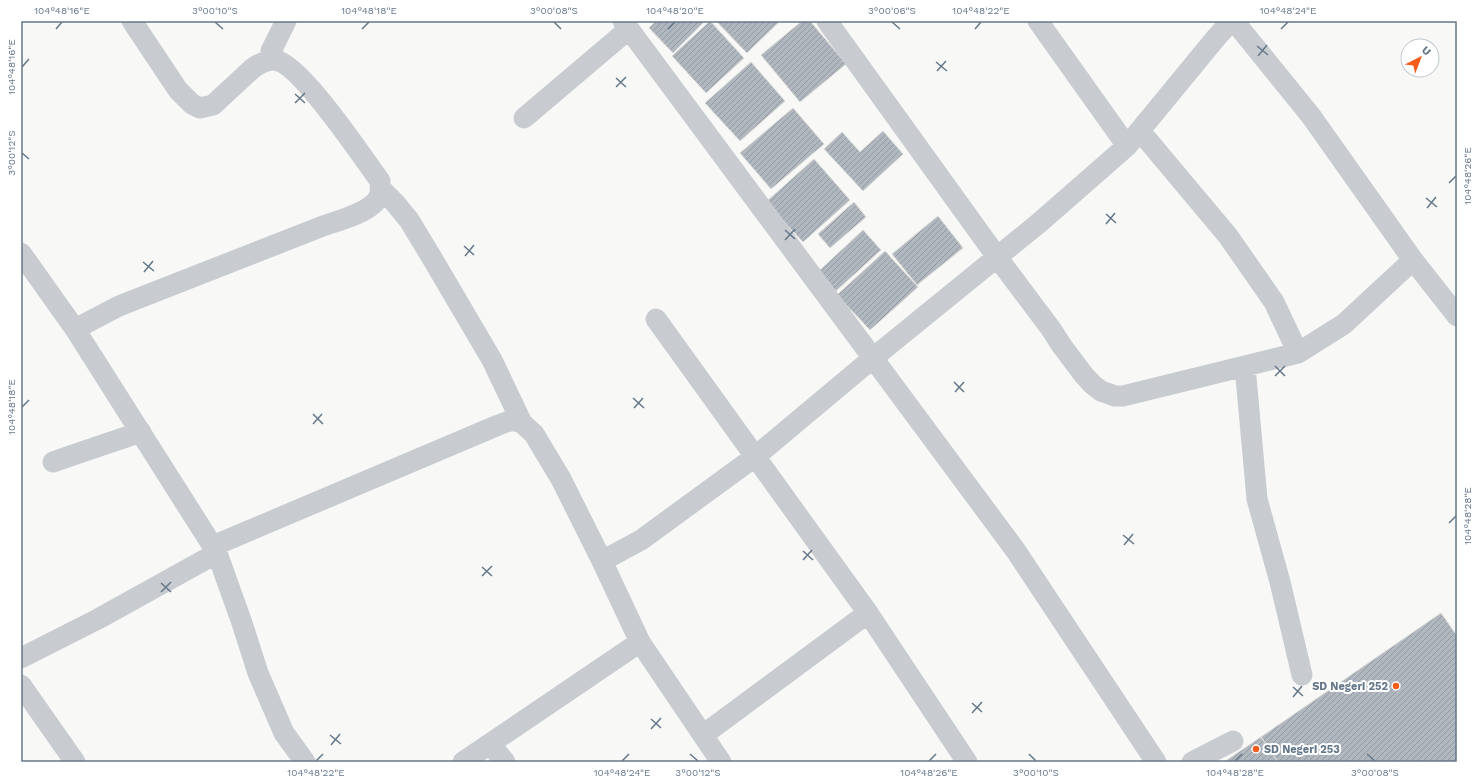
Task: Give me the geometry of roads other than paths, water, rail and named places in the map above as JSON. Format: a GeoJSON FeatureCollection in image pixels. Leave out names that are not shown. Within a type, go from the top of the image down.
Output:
{"type":"FeatureCollection","features":[{"type":"Feature","properties":{"kind":"street"},"geometry":{"type":"LineString","coordinates":[[75,329],[119,306],[357,214],[372,205],[380,194],[380,181],[326,107],[295,73],[282,62],[269,60],[257,66],[213,105],[200,108],[192,104],[178,90],[132,21]]}},
{"type":"Feature","properties":{"kind":"street"},"geometry":{"type":"LineString","coordinates":[[276,60],[271,51],[286,21]]}},
{"type":"Feature","properties":{"kind":"street"},"geometry":{"type":"LineString","coordinates":[[827,21],[997,257],[1052,329],[1062,346],[1083,374],[1092,384],[1102,391],[1115,396],[1123,396],[1298,353],[1344,324],[1413,260]]}},
{"type":"Feature","properties":{"kind":"street"},"geometry":{"type":"LineString","coordinates":[[1038,21],[1134,138],[1236,248],[1274,302],[1298,353]]}},
{"type":"Feature","properties":{"kind":"street"},"geometry":{"type":"LineString","coordinates":[[602,561],[641,540],[756,456],[873,358],[1039,223],[1134,138],[1215,39],[1232,21],[1311,116],[1413,260],[1457,316]]}},
{"type":"Feature","properties":{"kind":"street"},"geometry":{"type":"LineString","coordinates":[[524,118],[626,25],[1016,551],[1156,762]]}},
{"type":"Feature","properties":{"kind":"street"},"geometry":{"type":"LineString","coordinates":[[380,188],[396,203],[409,220],[432,258],[492,360],[522,423],[534,434],[561,479],[640,642],[721,762]]}},
{"type":"Feature","properties":{"kind":"street"},"geometry":{"type":"LineString","coordinates":[[21,253],[75,329],[215,550],[242,623],[258,673],[284,733],[305,762]]}},
{"type":"Feature","properties":{"kind":"street"},"geometry":{"type":"LineString","coordinates":[[656,319],[868,613],[967,762]]}},
{"type":"Feature","properties":{"kind":"street"},"geometry":{"type":"LineString","coordinates":[[1245,366],[1257,500],[1280,582],[1302,675]]}},
{"type":"Feature","properties":{"kind":"street"},"geometry":{"type":"LineString","coordinates":[[21,658],[98,619],[215,550],[496,426],[509,421],[522,423]]}},
{"type":"Feature","properties":{"kind":"street"},"geometry":{"type":"LineString","coordinates":[[53,462],[141,432]]}},
{"type":"Feature","properties":{"kind":"street"},"geometry":{"type":"LineString","coordinates":[[703,735],[868,613]]}},
{"type":"Feature","properties":{"kind":"street"},"geometry":{"type":"LineString","coordinates":[[463,762],[640,642]]}},
{"type":"Feature","properties":{"kind":"street"},"geometry":{"type":"LineString","coordinates":[[21,685],[75,762]]}},
{"type":"Feature","properties":{"kind":"street"},"geometry":{"type":"LineString","coordinates":[[1192,762],[1233,741]]}},
{"type":"Feature","properties":{"kind":"street"},"geometry":{"type":"LineString","coordinates":[[490,744],[505,762]]}},
{"type":"Feature","properties":{"kind":"place","name":"SD Negeri 252"},"geometry":{"type":"Point","coordinates":[1396,686]}},
{"type":"Feature","properties":{"kind":"place","name":"SD Negeri 253"},"geometry":{"type":"Point","coordinates":[1256,749]}}]}
